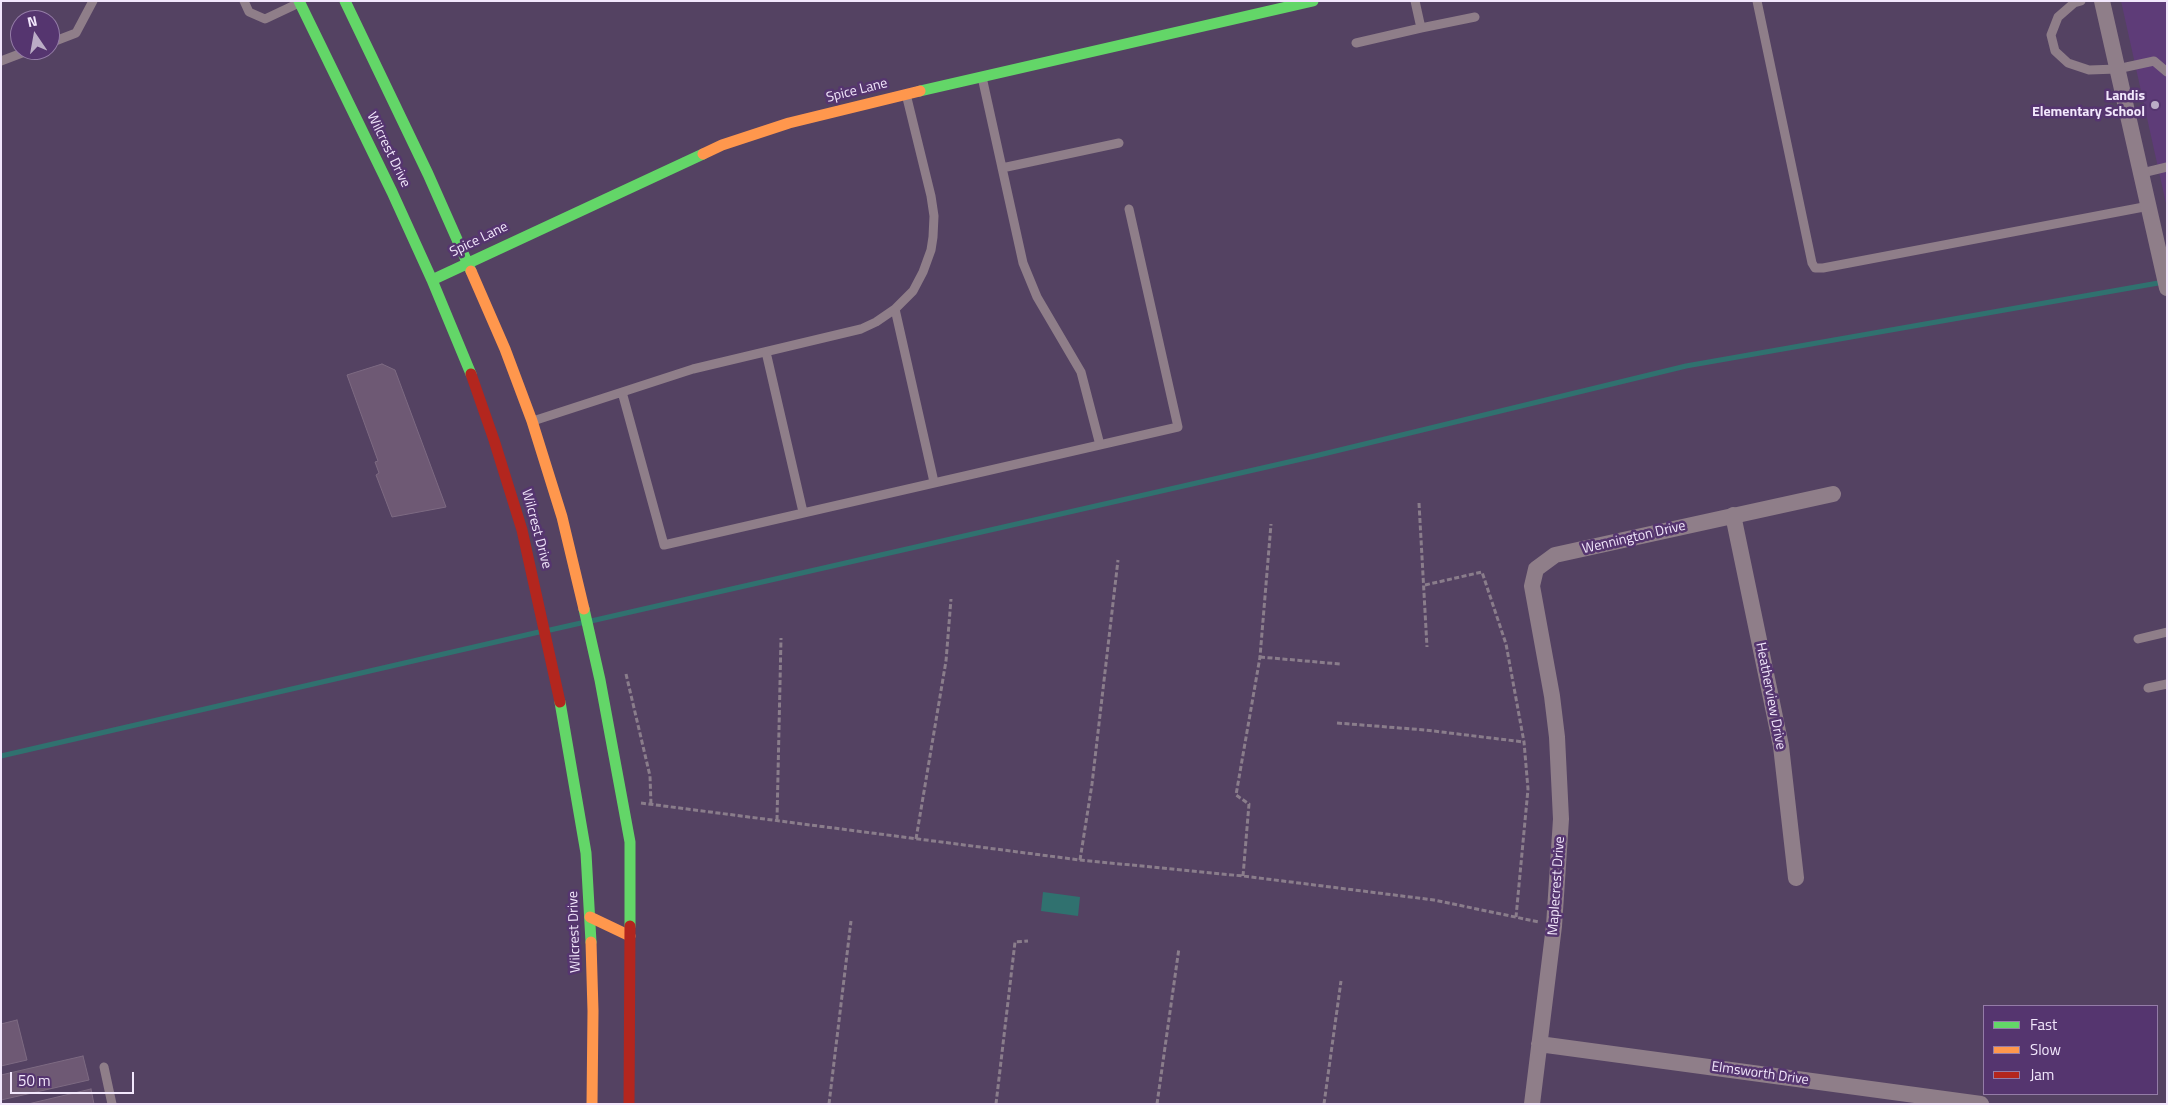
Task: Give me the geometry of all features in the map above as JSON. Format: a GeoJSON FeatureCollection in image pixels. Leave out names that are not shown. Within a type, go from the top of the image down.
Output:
{"type":"FeatureCollection","features":[{"type":"Feature","properties":{"kind":"main road","name":"Wilcrest Drive"},"geometry":{"type":"LineString","coordinates":[[345,1],[467,262],[505,349],[532,421],[562,517],[598,671],[630,842],[629,1104]]}},
{"type":"Feature","properties":{"kind":"main road","name":"Spice Lane"},"geometry":{"type":"LineString","coordinates":[[432,280],[467,262],[722,145],[789,123],[982,76],[1313,1]]}},
{"type":"Feature","properties":{"kind":"main road","name":"Wilcrest Drive"},"geometry":{"type":"LineString","coordinates":[[300,2],[392,192],[432,280],[468,367],[506,474],[537,590],[556,682],[586,853],[590,917],[592,1104]]}},
{"type":"Feature","properties":{"kind":"main road"},"geometry":{"type":"LineString","coordinates":[[590,917],[630,936]]}},
{"type":"Feature","properties":{"kind":"street"},"geometry":{"type":"LineString","coordinates":[[2102,1],[2167,288]]}},
{"type":"Feature","properties":{"kind":"street","name":"Wennington Drive"},"geometry":{"type":"LineString","coordinates":[[1547,667],[1532,586],[1536,569],[1555,555],[1833,494]]}},
{"type":"Feature","properties":{"kind":"street","name":"Heatherview Drive"},"geometry":{"type":"LineString","coordinates":[[1733,515],[1780,746],[1796,878]]}},
{"type":"Feature","properties":{"kind":"street","name":"Maplecrest Drive"},"geometry":{"type":"LineString","coordinates":[[1532,1104],[1554,926],[1561,819],[1557,736],[1547,667]]}},
{"type":"Feature","properties":{"kind":"street","name":"Elmsworth Drive"},"geometry":{"type":"LineString","coordinates":[[1540,1044],[1981,1104]]}},
{"type":"Feature","properties":{"kind":"lane"},"geometry":{"type":"LineString","coordinates":[[60,39],[76,33],[93,1]]}},
{"type":"Feature","properties":{"kind":"lane"},"geometry":{"type":"LineString","coordinates":[[244,1],[249,12],[265,19],[300,2]]}},
{"type":"Feature","properties":{"kind":"lane"},"geometry":{"type":"LineString","coordinates":[[1415,1],[1421,28]]}},
{"type":"Feature","properties":{"kind":"lane"},"geometry":{"type":"LineString","coordinates":[[1757,1],[1812,264],[1815,268],[2149,206]]}},
{"type":"Feature","properties":{"kind":"lane"},"geometry":{"type":"LineString","coordinates":[[2081,1],[2074,3],[2058,17],[2051,35],[2055,52],[2068,63],[2089,70],[2117,69],[2154,61],[2167,72]]}},
{"type":"Feature","properties":{"kind":"lane"},"geometry":{"type":"LineString","coordinates":[[1356,43],[1475,17]]}},
{"type":"Feature","properties":{"kind":"lane"},"geometry":{"type":"LineString","coordinates":[[982,76],[1023,263],[1030,282],[1081,372],[1100,445]]}},
{"type":"Feature","properties":{"kind":"lane"},"geometry":{"type":"LineString","coordinates":[[532,421],[694,369],[861,329],[895,310],[913,291],[923,272],[931,250],[933,237],[934,216],[931,196],[906,94]]}},
{"type":"Feature","properties":{"kind":"lane"},"geometry":{"type":"LineString","coordinates":[[1002,168],[1119,143]]}},
{"type":"Feature","properties":{"kind":"lane"},"geometry":{"type":"LineString","coordinates":[[2142,173],[2167,167]]}},
{"type":"Feature","properties":{"kind":"lane"},"geometry":{"type":"LineString","coordinates":[[622,392],[664,545],[1178,427],[1129,210]]}},
{"type":"Feature","properties":{"kind":"lane"},"geometry":{"type":"LineString","coordinates":[[895,310],[934,482]]}},
{"type":"Feature","properties":{"kind":"lane"},"geometry":{"type":"LineString","coordinates":[[766,352],[804,512]]}},
{"type":"Feature","properties":{"kind":"lane"},"geometry":{"type":"LineString","coordinates":[[2138,639],[2167,632]]}},
{"type":"Feature","properties":{"kind":"lane"},"geometry":{"type":"LineString","coordinates":[[2148,688],[2167,684]]}},
{"type":"Feature","properties":{"kind":"lane"},"geometry":{"type":"LineString","coordinates":[[104,1067],[112,1104]]}},
{"type":"Feature","properties":{"kind":"path"},"geometry":{"type":"LineString","coordinates":[[1419,503],[1427,647]]}},
{"type":"Feature","properties":{"kind":"path"},"geometry":{"type":"LineString","coordinates":[[1243,876],[1249,804],[1236,795],[1260,657],[1271,524]]}},
{"type":"Feature","properties":{"kind":"path"},"geometry":{"type":"LineString","coordinates":[[1080,860],[1092,784],[1118,560]]}},
{"type":"Feature","properties":{"kind":"path"},"geometry":{"type":"LineString","coordinates":[[1424,585],[1482,572],[1506,644],[1524,742],[1528,789],[1516,917]]}},
{"type":"Feature","properties":{"kind":"path"},"geometry":{"type":"LineString","coordinates":[[916,839],[946,661],[951,599]]}},
{"type":"Feature","properties":{"kind":"path"},"geometry":{"type":"LineString","coordinates":[[777,820],[781,638]]}},
{"type":"Feature","properties":{"kind":"path"},"geometry":{"type":"LineString","coordinates":[[1260,657],[1340,664]]}},
{"type":"Feature","properties":{"kind":"path"},"geometry":{"type":"LineString","coordinates":[[626,674],[650,776],[651,804]]}},
{"type":"Feature","properties":{"kind":"path"},"geometry":{"type":"LineString","coordinates":[[1337,723],[1417,729],[1524,742]]}},
{"type":"Feature","properties":{"kind":"path"},"geometry":{"type":"LineString","coordinates":[[624,806],[642,803],[651,804],[1080,860],[1243,876],[1434,900],[1554,926]]}},
{"type":"Feature","properties":{"kind":"path"},"geometry":{"type":"LineString","coordinates":[[829,1104],[851,921]]}},
{"type":"Feature","properties":{"kind":"path"},"geometry":{"type":"LineString","coordinates":[[996,1104],[1015,942],[1028,941]]}},
{"type":"Feature","properties":{"kind":"path"},"geometry":{"type":"LineString","coordinates":[[1157,1104],[1179,948]]}},
{"type":"Feature","properties":{"kind":"path"},"geometry":{"type":"LineString","coordinates":[[1324,1104],[1340,981]]}},
{"type":"Feature","properties":{"kind":"shaded area","name":"Landis Elementary School"},"geometry":{"type":"Polygon","coordinates":[[[2121,1],[2167,1],[2167,208],[2121,1]]]}},
{"type":"Feature","properties":{"kind":"shaded area"},"geometry":{"type":"Polygon","coordinates":[[[1043,892],[1080,897],[1078,916],[1041,911],[1043,892]]]}},
{"type":"Feature","properties":{"kind":"building"},"geometry":{"type":"Polygon","coordinates":[[[382,364],[395,370],[446,507],[392,517],[376,475],[379,473],[375,462],[378,461],[347,375],[382,364]]]}},
{"type":"Feature","properties":{"kind":"building"},"geometry":{"type":"Polygon","coordinates":[[[17,1020],[27,1060],[1,1066],[1,1024],[17,1020]]]}},
{"type":"Feature","properties":{"kind":"building"},"geometry":{"type":"Polygon","coordinates":[[[83,1056],[89,1080],[1,1100],[1,1075],[83,1056]]]}},
{"type":"Feature","properties":{"kind":"building"},"geometry":{"type":"Polygon","coordinates":[[[91,1089],[94,1104],[28,1104],[91,1089]]]}},
{"type":"Feature","properties":{"kind":"waterway"},"geometry":{"type":"LineString","coordinates":[[591,621],[1315,456],[1686,366],[2164,282]]}},
{"type":"Feature","properties":{"kind":"waterway"},"geometry":{"type":"LineString","coordinates":[[550,630],[581,623]]}},
{"type":"Feature","properties":{"kind":"waterway"},"geometry":{"type":"LineString","coordinates":[[1,756],[539,632]]}},
{"type":"Feature","properties":{"kind":"traffic: fast"},"geometry":{"type":"LineString","coordinates":[[299,1],[392,192],[432,280],[471,374]]}},
{"type":"Feature","properties":{"kind":"traffic: fast"},"geometry":{"type":"LineString","coordinates":[[345,1],[428,174],[471,271]]}},
{"type":"Feature","properties":{"kind":"traffic: fast"},"geometry":{"type":"LineString","coordinates":[[920,91],[1313,1]]}},
{"type":"Feature","properties":{"kind":"traffic: fast"},"geometry":{"type":"LineString","coordinates":[[432,280],[703,154]]}},
{"type":"Feature","properties":{"kind":"traffic: fast"},"geometry":{"type":"LineString","coordinates":[[584,609],[600,680],[630,842],[630,926]]}},
{"type":"Feature","properties":{"kind":"traffic: fast"},"geometry":{"type":"LineString","coordinates":[[560,702],[586,853],[591,942]]}},
{"type":"Feature","properties":{"kind":"traffic: slow"},"geometry":{"type":"LineString","coordinates":[[703,154],[722,145],[789,123],[920,91]]}},
{"type":"Feature","properties":{"kind":"traffic: slow"},"geometry":{"type":"LineString","coordinates":[[471,271],[505,349],[532,421],[562,517],[584,609]]}},
{"type":"Feature","properties":{"kind":"traffic: slow"},"geometry":{"type":"LineString","coordinates":[[590,917],[630,936]]}},
{"type":"Feature","properties":{"kind":"traffic: slow"},"geometry":{"type":"LineString","coordinates":[[591,942],[593,1011],[592,1104]]}},
{"type":"Feature","properties":{"kind":"traffic: jam"},"geometry":{"type":"LineString","coordinates":[[471,374],[522,530],[560,702]]}},
{"type":"Feature","properties":{"kind":"traffic: jam"},"geometry":{"type":"LineString","coordinates":[[629,1104],[630,926]]}},
{"type":"Feature","properties":{"kind":"place","name":"Landis Elementary School"},"geometry":{"type":"Point","coordinates":[2155,105]}}]}
